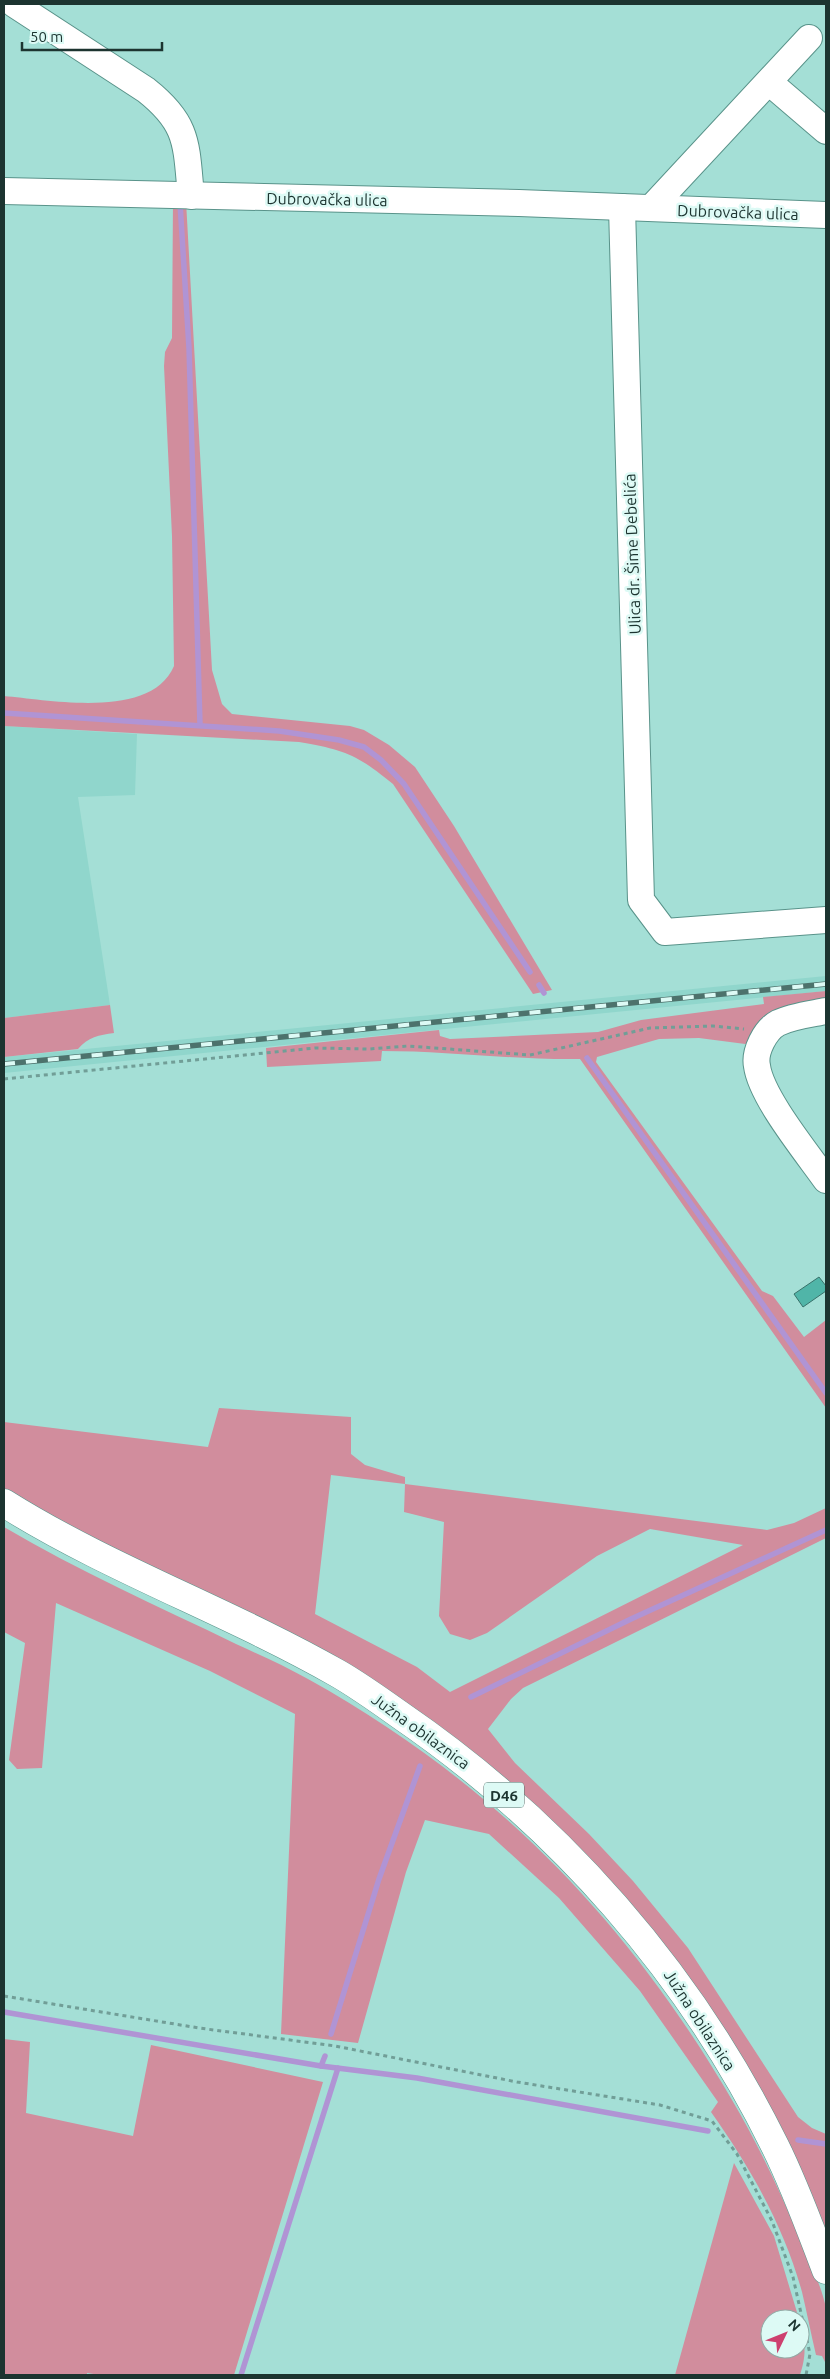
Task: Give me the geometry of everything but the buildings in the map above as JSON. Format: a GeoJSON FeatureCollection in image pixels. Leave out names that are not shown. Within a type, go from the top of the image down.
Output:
{"type":"FeatureCollection","features":[{"type":"Feature","properties":{"kind":"main road","name":"Južna obilaznica"},"geometry":{"type":"LineString","coordinates":[[4,1503],[88,1550],[302,1653],[341,1675],[464,1762],[552,1838],[591,1878],[631,1924],[666,1968],[709,2031],[775,2146],[826,2270]]}},
{"type":"Feature","properties":{"kind":"street"},"geometry":{"type":"LineString","coordinates":[[14,4],[146,90],[162,103],[181,128],[186,143],[191,196]]}},
{"type":"Feature","properties":{"kind":"street","name":"Dubrovačka ulica"},"geometry":{"type":"LineString","coordinates":[[651,208],[810,38]]}},
{"type":"Feature","properties":{"kind":"street"},"geometry":{"type":"LineString","coordinates":[[769,82],[826,131]]}},
{"type":"Feature","properties":{"kind":"street","name":"Dubrovačka ulica"},"geometry":{"type":"LineString","coordinates":[[4,191],[622,207],[826,215]]}},
{"type":"Feature","properties":{"kind":"street","name":"Ulica dr. Šime Debelića"},"geometry":{"type":"LineString","coordinates":[[622,207],[641,900],[665,932],[826,920]]}},
{"type":"Feature","properties":{"kind":"street"},"geometry":{"type":"LineString","coordinates":[[826,1011],[777,1024],[767,1033],[758,1052],[756,1065],[762,1082],[779,1114],[826,1180]]}},
{"type":"Feature","properties":{"kind":"path"},"geometry":{"type":"LineString","coordinates":[[4,1080],[315,1048],[369,1049],[408,1046],[530,1055],[650,1028],[713,1026],[767,1033]]}},
{"type":"Feature","properties":{"kind":"path"},"geometry":{"type":"LineString","coordinates":[[4,1996],[199,2028],[336,2046],[489,2077],[660,2105],[712,2121],[737,2154],[772,2221],[793,2277],[810,2354],[806,2375]]}},
{"type":"Feature","properties":{"kind":"shaded area"},"geometry":{"type":"Polygon","coordinates":[[[173,201],[186,201],[212,670],[222,704],[232,714],[350,726],[364,730],[389,745],[415,767],[454,826],[552,990],[533,994],[393,784],[369,766],[349,755],[299,742],[4,726],[4,696],[72,703],[98,703],[122,700],[144,694],[162,683],[174,666],[172,536],[164,366],[165,352],[172,338],[173,201]]]}},
{"type":"Feature","properties":{"kind":"shaded area"},"geometry":{"type":"Polygon","coordinates":[[[4,726],[137,734],[135,795],[78,797],[110,1005],[4,1018],[4,726]]]}},
{"type":"Feature","properties":{"kind":"shaded area"},"geometry":{"type":"Polygon","coordinates":[[[826,976],[826,991],[4,1073],[4,1057],[826,976]]]}},
{"type":"Feature","properties":{"kind":"shaded area"},"geometry":{"type":"Polygon","coordinates":[[[826,991],[826,1007],[753,1045],[699,1038],[659,1039],[597,1057],[596,1062],[762,1291],[773,1296],[804,1337],[826,1320],[826,1408],[580,1059],[382,1051],[381,1061],[267,1067],[266,1048],[439,1030],[440,1036],[450,1039],[598,1032],[641,1020],[764,1004],[763,997],[826,991]]]}},
{"type":"Feature","properties":{"kind":"shaded area"},"geometry":{"type":"Polygon","coordinates":[[[110,1005],[114,1033],[94,1037],[78,1049],[4,1057],[4,1018],[110,1005]]]}},
{"type":"Feature","properties":{"kind":"shaded area"},"geometry":{"type":"Polygon","coordinates":[[[219,1408],[351,1417],[351,1454],[365,1465],[405,1477],[405,1484],[767,1530],[794,1523],[826,1508],[826,1538],[523,1688],[511,1699],[488,1729],[515,1763],[589,1834],[633,1881],[688,1948],[798,2117],[812,2128],[826,2134],[826,2242],[793,2163],[528,1804],[4,1488],[4,1422],[208,1447],[219,1408]],[[331,1475],[315,1614],[417,1667],[450,1692],[743,1545],[650,1529],[597,1556],[487,1633],[470,1640],[450,1634],[439,1616],[444,1522],[404,1512],[405,1484],[331,1475]]]}},
{"type":"Feature","properties":{"kind":"shaded area"},"geometry":{"type":"Polygon","coordinates":[[[4,1527],[89,1573],[308,1679],[375,1719],[437,1763],[496,1809],[550,1860],[600,1914],[647,1972],[691,2034],[732,2100],[777,2186],[821,2290],[827,2315],[826,2364],[822,2356],[816,2355],[810,2328],[810,2309],[806,2309],[795,2268],[776,2221],[739,2154],[711,2112],[718,2102],[640,1991],[559,1898],[489,1834],[425,1820],[406,1872],[358,2043],[281,2034],[295,1714],[210,1671],[56,1603],[42,1768],[17,1769],[9,1760],[25,1643],[4,1632],[4,1527]]]}},
{"type":"Feature","properties":{"kind":"shaded area"},"geometry":{"type":"Polygon","coordinates":[[[4,2039],[30,2042],[26,2113],[133,2136],[151,2045],[323,2082],[234,2375],[100,2375],[87,2373],[87,2375],[4,2375],[4,2039]]]}},
{"type":"Feature","properties":{"kind":"shaded area"},"geometry":{"type":"Polygon","coordinates":[[[734,2163],[774,2236],[796,2309],[760,2309],[760,2359],[804,2359],[804,2361],[800,2375],[675,2375],[734,2163]]]}},
{"type":"Feature","properties":{"kind":"waterway"},"geometry":{"type":"LineString","coordinates":[[180,203],[189,348],[200,725]]}},
{"type":"Feature","properties":{"kind":"waterway"},"geometry":{"type":"LineString","coordinates":[[4,713],[279,731],[339,740],[364,747],[381,760],[404,784],[530,972]]}},
{"type":"Feature","properties":{"kind":"waterway"},"geometry":{"type":"LineString","coordinates":[[539,985],[544,993]]}},
{"type":"Feature","properties":{"kind":"waterway"},"geometry":{"type":"LineString","coordinates":[[587,1058],[826,1393]]}},
{"type":"Feature","properties":{"kind":"waterway"},"geometry":{"type":"LineString","coordinates":[[471,1697],[631,1619],[826,1530]]}},
{"type":"Feature","properties":{"kind":"waterway"},"geometry":{"type":"LineString","coordinates":[[331,2034],[379,1879],[420,1766]]}},
{"type":"Feature","properties":{"kind":"waterway"},"geometry":{"type":"LineString","coordinates":[[4,2012],[321,2066],[417,2078],[708,2131]]}},
{"type":"Feature","properties":{"kind":"waterway"},"geometry":{"type":"LineString","coordinates":[[321,2066],[325,2056]]}},
{"type":"Feature","properties":{"kind":"waterway"},"geometry":{"type":"LineString","coordinates":[[241,2375],[338,2068]]}},
{"type":"Feature","properties":{"kind":"waterway"},"geometry":{"type":"LineString","coordinates":[[798,2140],[826,2144]]}},
{"type":"Feature","properties":{"kind":"railway"},"geometry":{"type":"LineString","coordinates":[[4,1064],[826,984]]}}]}
